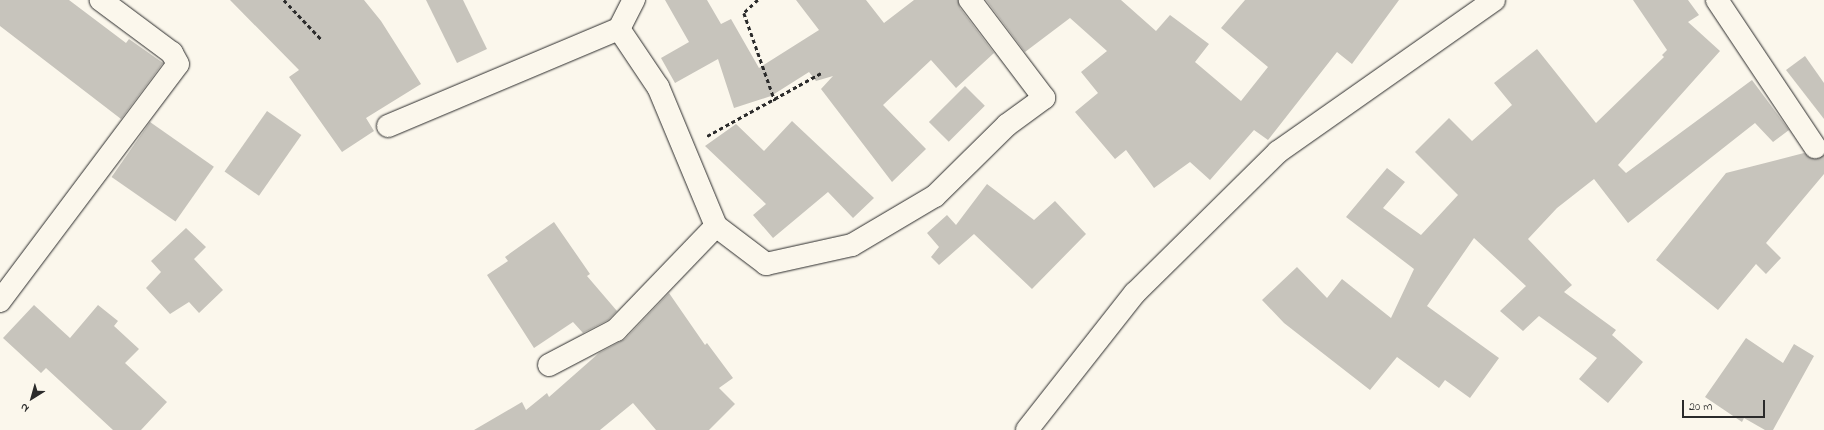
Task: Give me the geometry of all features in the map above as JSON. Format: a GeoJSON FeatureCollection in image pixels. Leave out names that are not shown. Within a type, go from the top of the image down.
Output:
{"type":"FeatureCollection","features":[{"type":"Feature","properties":{"kind":"street"},"geometry":{"type":"LineString","coordinates":[[0,301],[178,64],[172,53],[101,0]]}},
{"type":"Feature","properties":{"kind":"street"},"geometry":{"type":"LineString","coordinates":[[388,126],[619,29],[634,0]]}},
{"type":"Feature","properties":{"kind":"street"},"geometry":{"type":"LineString","coordinates":[[619,29],[658,87],[716,226],[766,264],[852,245],[935,196],[1007,125],[1044,98],[970,0]]}},
{"type":"Feature","properties":{"kind":"street"},"geometry":{"type":"LineString","coordinates":[[1027,430],[1135,293],[1278,152],[1494,0]]}},
{"type":"Feature","properties":{"kind":"street"},"geometry":{"type":"LineString","coordinates":[[1717,0],[1815,147]]}},
{"type":"Feature","properties":{"kind":"street"},"geometry":{"type":"LineString","coordinates":[[549,364],[616,330],[716,226]]}},
{"type":"Feature","properties":{"kind":"path"},"geometry":{"type":"LineString","coordinates":[[284,0],[322,40]]}},
{"type":"Feature","properties":{"kind":"path"},"geometry":{"type":"LineString","coordinates":[[758,0],[744,14],[775,101]]}},
{"type":"Feature","properties":{"kind":"path"},"geometry":{"type":"LineString","coordinates":[[683,148],[775,101],[821,73]]}},
{"type":"Feature","properties":{"kind":"building"},"geometry":{"type":"Polygon","coordinates":[[[0,0],[69,0],[126,43],[129,39],[163,63],[121,119],[0,26],[0,0]]]}},
{"type":"Feature","properties":{"kind":"building"},"geometry":{"type":"Polygon","coordinates":[[[230,0],[364,0],[381,21],[421,84],[366,118],[374,131],[342,152],[289,77],[299,70],[230,0]]]}},
{"type":"Feature","properties":{"kind":"building"},"geometry":{"type":"Polygon","coordinates":[[[426,0],[463,0],[487,49],[457,63],[426,0]]]}},
{"type":"Feature","properties":{"kind":"building"},"geometry":{"type":"Polygon","coordinates":[[[665,0],[707,0],[721,24],[731,19],[759,68],[819,30],[796,0],[866,0],[884,23],[914,0],[958,0],[960,8],[994,53],[956,88],[931,60],[883,105],[926,149],[892,182],[821,89],[833,76],[816,81],[809,72],[771,96],[734,108],[718,59],[675,83],[661,58],[689,42],[665,0]]]}},
{"type":"Feature","properties":{"kind":"building"},"geometry":{"type":"Polygon","coordinates":[[[986,0],[1121,0],[1156,31],[1170,15],[1209,44],[1195,62],[1241,101],[1268,67],[1221,28],[1245,0],[1399,0],[1352,64],[1337,52],[1268,140],[1254,130],[1210,180],[1190,162],[1154,188],[1126,150],[1115,159],[1075,112],[1098,93],[1081,72],[1107,51],[1070,18],[1025,52],[986,0]]]}},
{"type":"Feature","properties":{"kind":"building"},"geometry":{"type":"Polygon","coordinates":[[[1633,0],[1688,0],[1699,15],[1688,22],[1720,51],[1618,165],[1626,173],[1752,80],[1789,130],[1773,142],[1755,123],[1628,223],[1594,179],[1557,208],[1528,239],[1572,285],[1564,292],[1616,330],[1612,335],[1643,362],[1608,403],[1579,379],[1597,358],[1539,316],[1523,331],[1500,311],[1526,286],[1474,238],[1427,306],[1499,358],[1470,398],[1445,380],[1439,388],[1397,357],[1370,390],[1284,323],[1262,300],[1297,267],[1327,298],[1342,279],[1391,318],[1414,269],[1346,217],[1387,168],[1405,182],[1383,208],[1421,235],[1458,195],[1415,152],[1449,118],[1472,141],[1512,105],[1494,83],[1537,49],[1596,123],[1664,57],[1662,55],[1667,50],[1633,0]]]}},
{"type":"Feature","properties":{"kind":"building"},"geometry":{"type":"Polygon","coordinates":[[[1805,56],[1824,83],[1824,119],[1786,70],[1805,56]]]}},
{"type":"Feature","properties":{"kind":"building"},"geometry":{"type":"Polygon","coordinates":[[[965,86],[985,106],[949,142],[929,122],[965,86]]]}},
{"type":"Feature","properties":{"kind":"building"},"geometry":{"type":"Polygon","coordinates":[[[267,111],[301,135],[259,196],[225,172],[267,111]]]}},
{"type":"Feature","properties":{"kind":"building"},"geometry":{"type":"Polygon","coordinates":[[[792,121],[874,198],[853,218],[828,192],[773,238],[753,215],[766,204],[705,146],[736,124],[764,151],[792,121]]]}},
{"type":"Feature","properties":{"kind":"building"},"geometry":{"type":"Polygon","coordinates":[[[150,122],[214,167],[175,222],[112,177],[150,122]]]}},
{"type":"Feature","properties":{"kind":"building"},"geometry":{"type":"Polygon","coordinates":[[[1804,153],[1815,159],[1824,155],[1824,174],[1766,243],[1781,258],[1766,274],[1756,264],[1718,310],[1656,260],[1726,173],[1804,153]]]}},
{"type":"Feature","properties":{"kind":"building"},"geometry":{"type":"Polygon","coordinates":[[[987,184],[1034,220],[1055,201],[1086,234],[1032,289],[974,234],[939,265],[931,257],[939,247],[927,233],[947,215],[956,225],[987,184]]]}},
{"type":"Feature","properties":{"kind":"building"},"geometry":{"type":"Polygon","coordinates":[[[554,222],[590,274],[587,276],[617,311],[608,320],[583,333],[573,322],[534,348],[487,275],[508,261],[505,257],[554,222]]]}},
{"type":"Feature","properties":{"kind":"building"},"geometry":{"type":"Polygon","coordinates":[[[186,228],[206,247],[194,259],[223,290],[199,313],[189,302],[170,314],[146,288],[161,272],[151,261],[186,228]]]}},
{"type":"Feature","properties":{"kind":"building"},"geometry":{"type":"Polygon","coordinates":[[[669,293],[705,345],[707,343],[733,378],[719,388],[735,404],[709,430],[656,430],[633,403],[600,430],[474,430],[522,402],[526,410],[547,393],[549,397],[599,353],[625,339],[669,293]]]}},
{"type":"Feature","properties":{"kind":"building"},"geometry":{"type":"Polygon","coordinates":[[[34,305],[70,338],[98,305],[118,321],[114,326],[139,349],[125,363],[167,402],[141,430],[113,430],[46,368],[41,373],[3,338],[34,305]]]}},
{"type":"Feature","properties":{"kind":"building"},"geometry":{"type":"Polygon","coordinates":[[[1746,338],[1783,363],[1794,344],[1814,356],[1773,430],[1765,430],[1744,418],[1742,422],[1705,397],[1746,338]]]}}]}
